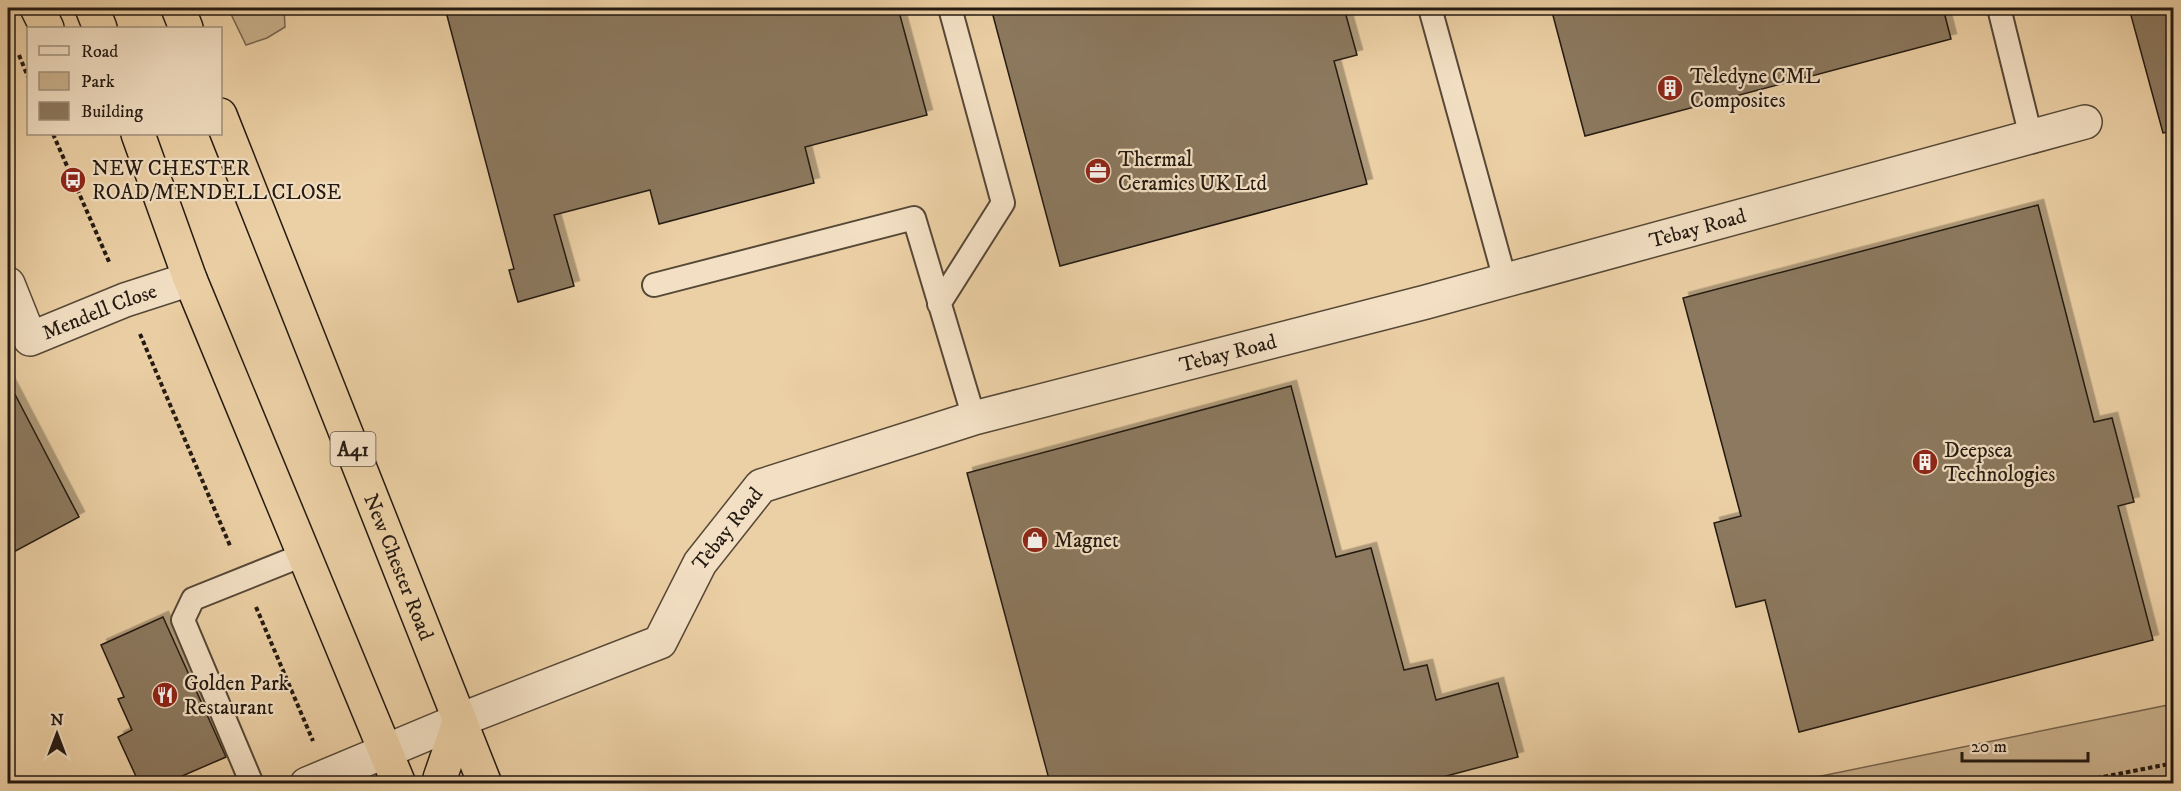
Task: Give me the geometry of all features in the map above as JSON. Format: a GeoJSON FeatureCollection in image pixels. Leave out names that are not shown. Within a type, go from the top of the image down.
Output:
{"type":"FeatureCollection","features":[{"type":"Feature","properties":{"kind":"highway"},"geometry":{"type":"LineString","coordinates":[[37,8],[46,27]]}},
{"type":"Feature","properties":{"kind":"highway"},"geometry":{"type":"LineString","coordinates":[[92,8],[100,27]]}},
{"type":"Feature","properties":{"kind":"highway"},"geometry":{"type":"LineString","coordinates":[[178,8],[186,27]]}},
{"type":"Feature","properties":{"kind":"highway","name":"New Chester Road"},"geometry":{"type":"LineString","coordinates":[[222,120],[485,783]]}},
{"type":"Feature","properties":{"kind":"highway"},"geometry":{"type":"LineString","coordinates":[[138,135],[190,279],[399,783]]}},
{"type":"Feature","properties":{"kind":"highway"},"geometry":{"type":"LineString","coordinates":[[443,783],[440,778],[460,720]]}},
{"type":"Feature","properties":{"kind":"street","name":"Tebay Road"},"geometry":{"type":"LineString","coordinates":[[317,779],[660,642],[700,563],[761,486],[974,418],[1505,280],[2085,122]]}},
{"type":"Feature","properties":{"kind":"street","name":"Mendell Close"},"geometry":{"type":"LineString","coordinates":[[8,284],[15,323],[30,339],[125,300],[190,279]]}},
{"type":"Feature","properties":{"kind":"lane"},"geometry":{"type":"LineString","coordinates":[[939,304],[1004,203],[950,8]]}},
{"type":"Feature","properties":{"kind":"lane"},"geometry":{"type":"LineString","coordinates":[[1430,8],[1505,280]]}},
{"type":"Feature","properties":{"kind":"lane"},"geometry":{"type":"LineString","coordinates":[[1999,8],[2031,137]]}},
{"type":"Feature","properties":{"kind":"lane"},"geometry":{"type":"LineString","coordinates":[[654,285],[914,218],[974,418]]}},
{"type":"Feature","properties":{"kind":"lane"},"geometry":{"type":"LineString","coordinates":[[252,783],[183,620],[193,599],[303,555]]}},
{"type":"Feature","properties":{"kind":"path"},"geometry":{"type":"LineString","coordinates":[[53,135],[244,579],[317,779]]}},
{"type":"Feature","properties":{"kind":"path"},"geometry":{"type":"LineString","coordinates":[[2067,783],[2174,763]]}},
{"type":"Feature","properties":{"kind":"green space"},"geometry":{"type":"Polygon","coordinates":[[[228,8],[284,8],[285,27],[267,38],[246,45],[228,8]]]}},
{"type":"Feature","properties":{"kind":"green space"},"geometry":{"type":"Polygon","coordinates":[[[2173,704],[2173,783],[1787,783],[2173,704]]]}},
{"type":"Feature","properties":{"kind":"building"},"geometry":{"type":"Polygon","coordinates":[[[445,8],[898,8],[927,115],[805,147],[814,183],[659,224],[650,190],[554,215],[574,286],[518,302],[509,270],[514,269],[445,8]]]}},
{"type":"Feature","properties":{"kind":"building"},"geometry":{"type":"Polygon","coordinates":[[[991,8],[1344,8],[1357,55],[1334,61],[1367,184],[1060,266],[991,8]]]}},
{"type":"Feature","properties":{"kind":"building","name":"Teledyne CML Composites"},"geometry":{"type":"Polygon","coordinates":[[[1551,8],[1943,8],[1951,39],[1585,136],[1551,8]]]}},
{"type":"Feature","properties":{"kind":"building"},"geometry":{"type":"Polygon","coordinates":[[[2129,8],[2174,8],[2174,131],[2163,133],[2129,8]]]}},
{"type":"Feature","properties":{"kind":"building","name":"Deepsea Technologies"},"geometry":{"type":"Polygon","coordinates":[[[2038,205],[2094,422],[2112,418],[2134,502],[2118,506],[2153,640],[1799,732],[1765,600],[1736,607],[1714,523],[1741,516],[1683,298],[2038,205]]]}},
{"type":"Feature","properties":{"kind":"building"},"geometry":{"type":"Polygon","coordinates":[[[8,381],[79,517],[8,555],[8,381]]]}},
{"type":"Feature","properties":{"kind":"building"},"geometry":{"type":"Polygon","coordinates":[[[1291,386],[1336,557],[1371,548],[1404,670],[1427,665],[1436,700],[1498,683],[1518,757],[1420,783],[1050,783],[967,473],[1291,386]]]}},
{"type":"Feature","properties":{"kind":"building"},"geometry":{"type":"Polygon","coordinates":[[[163,617],[226,757],[166,783],[139,783],[118,737],[132,730],[118,699],[124,697],[101,645],[163,617]]]}},
{"type":"Feature","properties":{"kind":"place","name":"Teledyne CML Composites"},"geometry":{"type":"Point","coordinates":[1670,88]}},
{"type":"Feature","properties":{"kind":"place","name":"Thermal Ceramics UK Ltd"},"geometry":{"type":"Point","coordinates":[1098,171]}},
{"type":"Feature","properties":{"kind":"place","name":"NEW CHESTER ROAD/MENDELL CLOSE"},"geometry":{"type":"Point","coordinates":[73,180]}},
{"type":"Feature","properties":{"kind":"place","name":"Deepsea Technologies"},"geometry":{"type":"Point","coordinates":[1925,462]}},
{"type":"Feature","properties":{"kind":"place","name":"Magnet"},"geometry":{"type":"Point","coordinates":[1035,540]}},
{"type":"Feature","properties":{"kind":"place","name":"Golden Park Restaurant"},"geometry":{"type":"Point","coordinates":[165,695]}}]}
